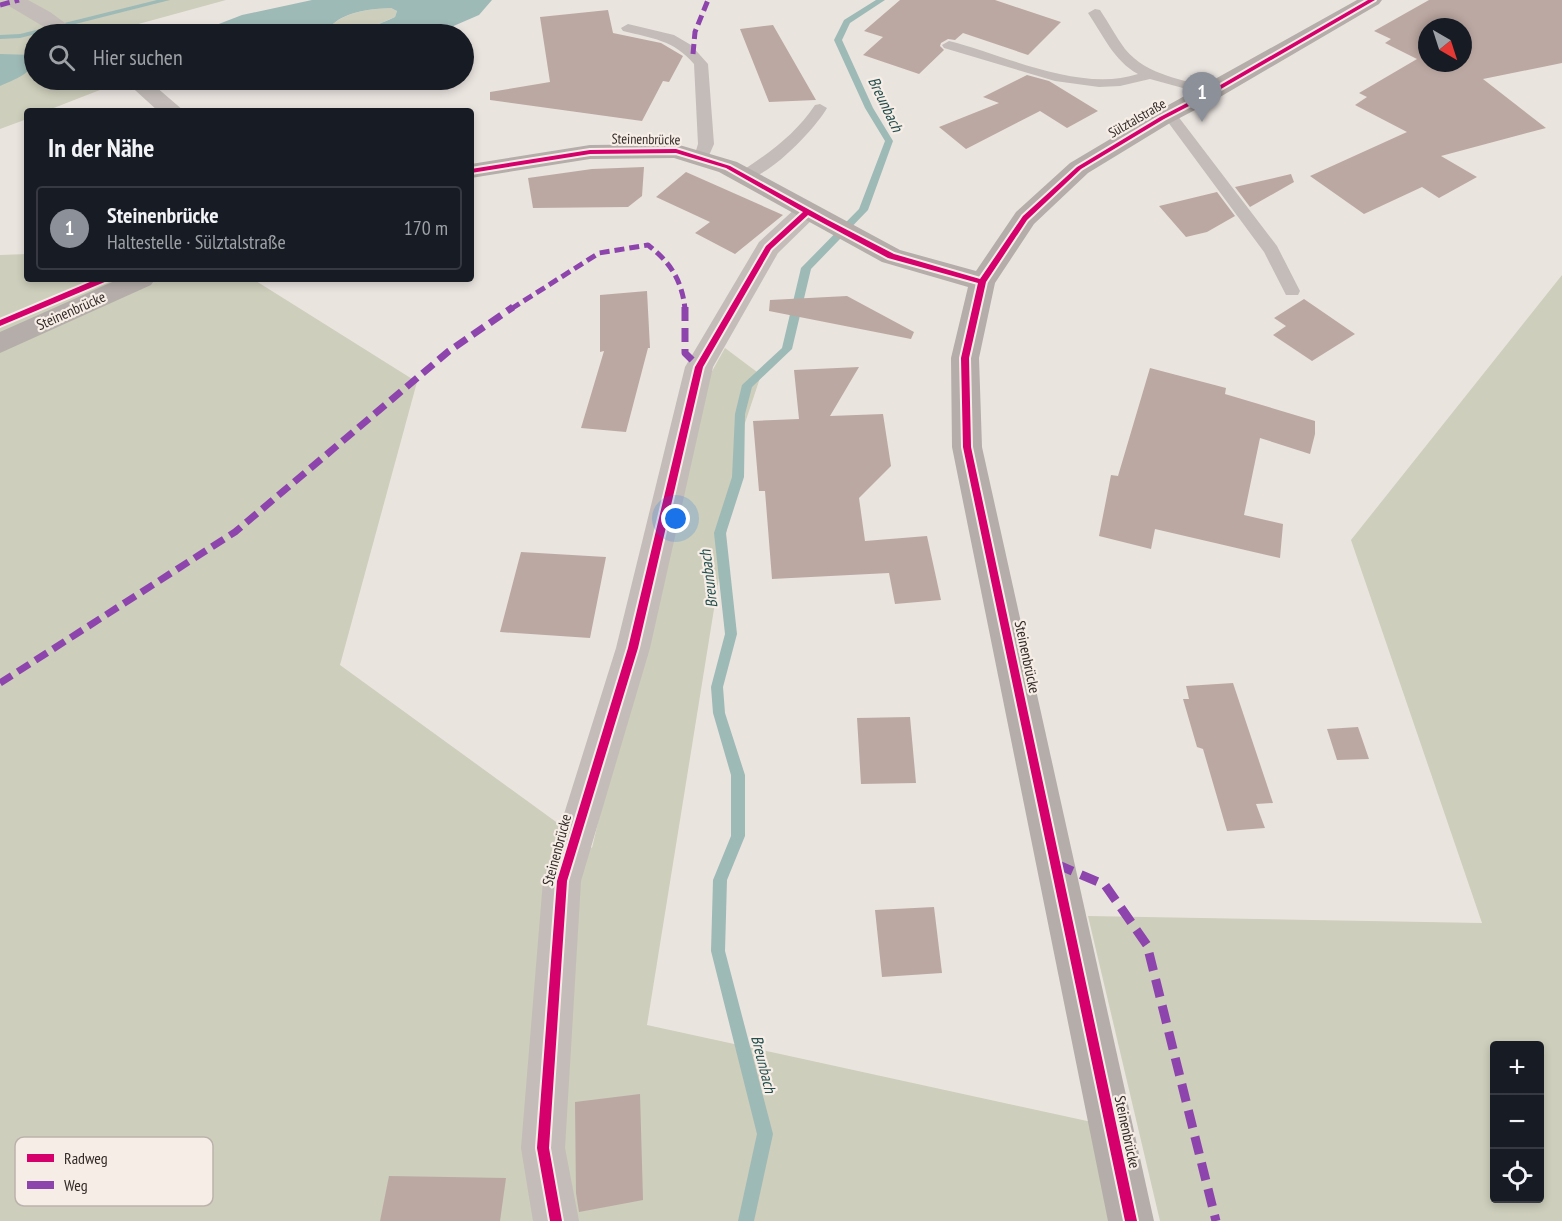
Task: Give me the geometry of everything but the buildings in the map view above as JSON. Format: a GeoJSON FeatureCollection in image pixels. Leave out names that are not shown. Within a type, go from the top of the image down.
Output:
{"type":"FeatureCollection","features":[{"type":"Feature","properties":{"kind":"main road","name":"Sülztalstraße"},"geometry":{"type":"LineString","coordinates":[[982,282],[1025,218],[1079,168],[1169,114],[1212,92],[1372,0]]}},
{"type":"Feature","properties":{"kind":"main road","name":"Steinenbrücke"},"geometry":{"type":"LineString","coordinates":[[474,171],[590,152],[639,149],[676,151],[702,157],[744,176],[891,256],[982,282],[965,358],[967,447],[1131,1221]]}},
{"type":"Feature","properties":{"kind":"main road","name":"Steinenbrücke"},"geometry":{"type":"LineString","coordinates":[[0,343],[135,282]]}},
{"type":"Feature","properties":{"kind":"street"},"geometry":{"type":"LineString","coordinates":[[16,2],[54,24]]}},
{"type":"Feature","properties":{"kind":"street"},"geometry":{"type":"LineString","coordinates":[[147,90],[168,108]]}},
{"type":"Feature","properties":{"kind":"street","name":"Steinenbrücke"},"geometry":{"type":"LineString","coordinates":[[556,1221],[543,1148],[562,881],[633,648],[699,367],[768,248],[817,217]]}},
{"type":"Feature","properties":{"kind":"lane"},"geometry":{"type":"LineString","coordinates":[[1095,13],[1106,33],[1131,64],[1151,74],[1212,92]]}},
{"type":"Feature","properties":{"kind":"lane"},"geometry":{"type":"LineString","coordinates":[[628,28],[669,36],[693,54],[700,64],[706,132],[706,144],[702,157]]}},
{"type":"Feature","properties":{"kind":"lane"},"geometry":{"type":"LineString","coordinates":[[949,45],[1065,78],[1093,82],[1122,82],[1151,74]]}},
{"type":"Feature","properties":{"kind":"lane"},"geometry":{"type":"LineString","coordinates":[[744,176],[771,159],[803,132],[820,108]]}},
{"type":"Feature","properties":{"kind":"lane"},"geometry":{"type":"LineString","coordinates":[[1169,114],[1271,250],[1292,291]]}},
{"type":"Feature","properties":{"kind":"green space"},"geometry":{"type":"Polygon","coordinates":[[[0,0],[226,0],[138,24],[24,24],[24,90],[100,90],[54,108],[24,108],[24,120],[0,129],[0,0]]]}},
{"type":"Feature","properties":{"kind":"green space"},"geometry":{"type":"Polygon","coordinates":[[[391,8],[397,11],[395,17],[377,24],[333,24],[353,13],[391,8]]]}},
{"type":"Feature","properties":{"kind":"green space"},"geometry":{"type":"Polygon","coordinates":[[[24,254],[24,282],[258,282],[417,382],[340,665],[592,848],[701,391],[725,348],[761,375],[743,429],[647,1025],[1110,1126],[1129,1221],[0,1221],[0,255],[24,254]]]}},
{"type":"Feature","properties":{"kind":"green space"},"geometry":{"type":"Polygon","coordinates":[[[1562,275],[1562,1221],[1160,1221],[1088,916],[1482,923],[1351,540],[1562,275]]]}},
{"type":"Feature","properties":{"kind":"water"},"geometry":{"type":"Polygon","coordinates":[[[312,0],[492,0],[479,15],[458,24],[378,24],[395,17],[397,11],[391,8],[353,13],[333,24],[219,24],[242,15],[312,0]]]}},
{"type":"Feature","properties":{"kind":"water"},"geometry":{"type":"Polygon","coordinates":[[[0,54],[24,55],[24,74],[0,86],[0,54]]]}},
{"type":"Feature","properties":{"kind":"waterway"},"geometry":{"type":"LineString","coordinates":[[69,24],[166,0]]}},
{"type":"Feature","properties":{"kind":"waterway","name":"Breunbach"},"geometry":{"type":"LineString","coordinates":[[746,1221],[765,1134],[718,951],[720,880],[738,836],[738,775],[719,713],[717,687],[731,634],[720,533],[738,477],[740,414],[747,385],[787,349],[806,268],[863,210],[889,141],[869,108],[838,40],[847,22],[881,0]]}},
{"type":"Feature","properties":{"kind":"waterway"},"geometry":{"type":"LineString","coordinates":[[0,37],[24,35]]}},
{"type":"Feature","properties":{"kind":"marked path"},"geometry":{"type":"LineString","coordinates":[[0,5],[19,0]]}},
{"type":"Feature","properties":{"kind":"marked path"},"geometry":{"type":"LineString","coordinates":[[693,54],[695,32],[708,0]]}},
{"type":"Feature","properties":{"kind":"marked path"},"geometry":{"type":"LineString","coordinates":[[0,683],[235,532],[449,351],[535,292],[599,253],[648,245],[672,267],[683,292],[686,321],[685,353],[699,367]]}},
{"type":"Feature","properties":{"kind":"marked path"},"geometry":{"type":"LineString","coordinates":[[1056,864],[1105,885],[1147,945],[1216,1221]]}},
{"type":"Feature","properties":{"kind":"cycle path"},"geometry":{"type":"LineString","coordinates":[[1131,1221],[967,447],[965,358],[982,282],[1025,218],[1079,168],[1162,118],[1212,92],[1372,0]]}},
{"type":"Feature","properties":{"kind":"cycle path"},"geometry":{"type":"LineString","coordinates":[[474,171],[590,152],[676,151],[728,167],[891,256],[982,282]]}},
{"type":"Feature","properties":{"kind":"cycle path"},"geometry":{"type":"LineString","coordinates":[[556,1221],[543,1148],[562,881],[633,648],[699,367],[768,248],[807,212]]}},
{"type":"Feature","properties":{"kind":"cycle path"},"geometry":{"type":"LineString","coordinates":[[0,323],[97,282]]}},
{"type":"Feature","properties":{"kind":"place","name":"Steinenbrücke"},"geometry":{"type":"Point","coordinates":[1202,122]}}]}
